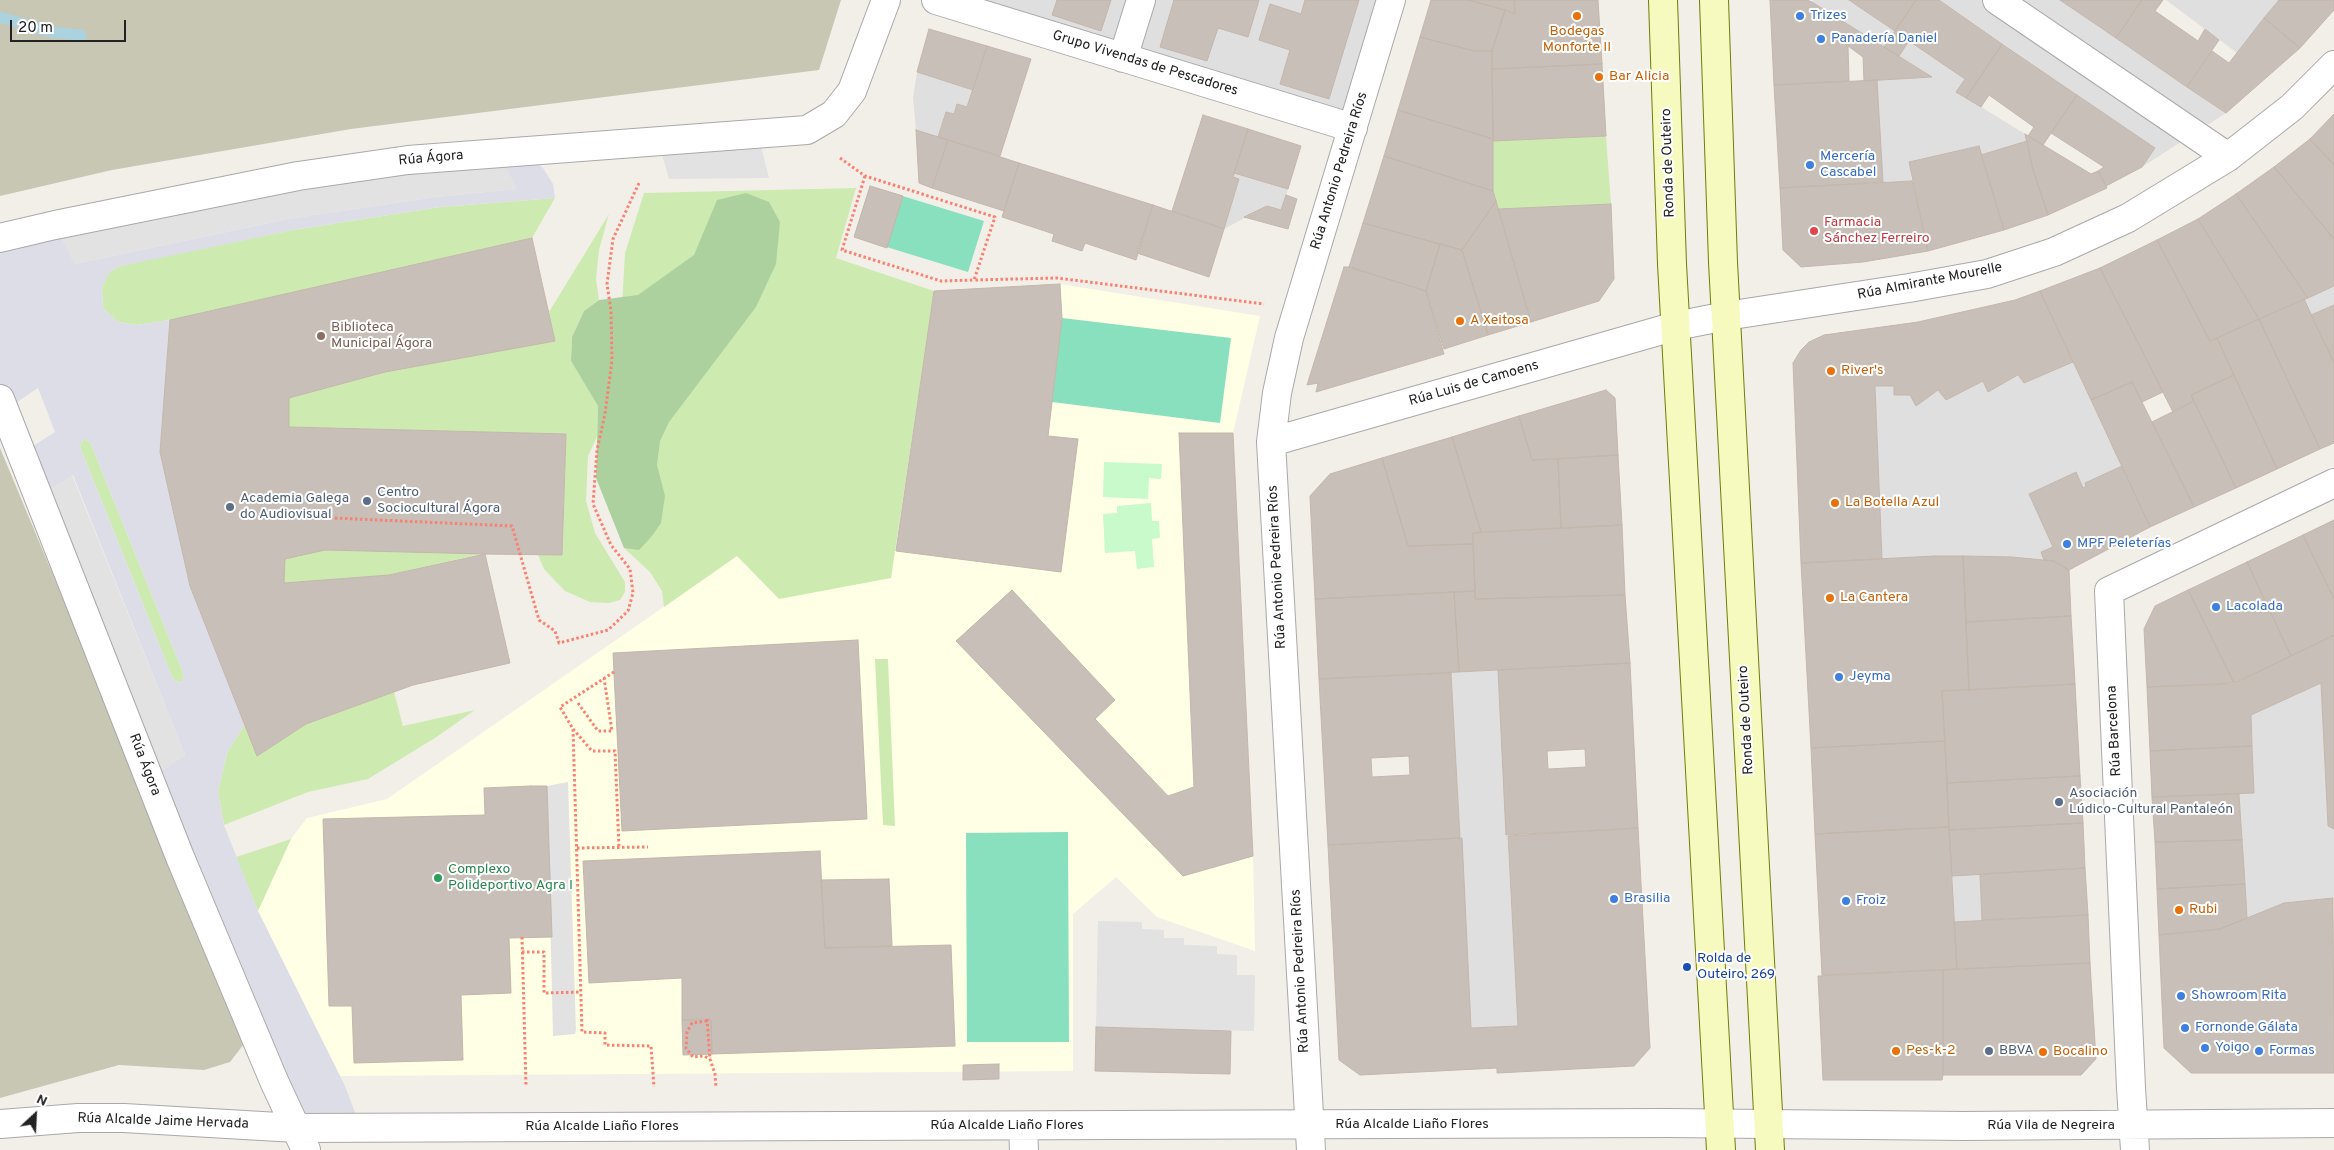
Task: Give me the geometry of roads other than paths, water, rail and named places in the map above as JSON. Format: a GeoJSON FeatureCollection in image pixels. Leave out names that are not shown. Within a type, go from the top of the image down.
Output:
{"type":"FeatureCollection","features":[{"type":"Feature","properties":{"kind":"main road","name":"Ronda de Outeiro"},"geometry":{"type":"LineString","coordinates":[[1663,0],[1676,326],[1720,1137]]}},
{"type":"Feature","properties":{"kind":"main road","name":"Ronda de Outeiro"},"geometry":{"type":"LineString","coordinates":[[1714,0],[1726,316],[1769,1137]]}},
{"type":"Feature","properties":{"kind":"street","name":"Rúa Ágora"},"geometry":{"type":"LineString","coordinates":[[0,238],[289,178],[408,160],[807,130],[834,114],[852,91],[886,0]]}},
{"type":"Feature","properties":{"kind":"street","name":"Grupo Vivendas de Pescadores"},"geometry":{"type":"LineString","coordinates":[[936,0],[1354,128]]}},
{"type":"Feature","properties":{"kind":"street"},"geometry":{"type":"LineString","coordinates":[[1123,58],[1141,0]]}},
{"type":"Feature","properties":{"kind":"street","name":"Rúa Antonio Pedreira Ríos"},"geometry":{"type":"LineString","coordinates":[[1310,1137],[1271,442],[1289,338],[1354,128],[1391,0]]}},
{"type":"Feature","properties":{"kind":"street"},"geometry":{"type":"LineString","coordinates":[[1997,0],[2228,157]]}},
{"type":"Feature","properties":{"kind":"street","name":"Rúa Almirante Mourelle"},"geometry":{"type":"LineString","coordinates":[[1726,316],[1910,288],[1995,271],[2054,252],[2128,218],[2228,157],[2292,106],[2334,65]]}},
{"type":"Feature","properties":{"kind":"street"},"geometry":{"type":"LineString","coordinates":[[1676,326],[1726,316]]}},
{"type":"Feature","properties":{"kind":"street","name":"Rúa Luis de Camoens"},"geometry":{"type":"LineString","coordinates":[[1271,442],[1676,326]]}},
{"type":"Feature","properties":{"kind":"street","name":"Rúa Ágora"},"geometry":{"type":"LineString","coordinates":[[0,399],[180,857],[274,1081],[301,1139]]}},
{"type":"Feature","properties":{"kind":"street","name":"Rúa Barcelona"},"geometry":{"type":"LineString","coordinates":[[2135,1138],[2130,1088],[2109,591],[2334,483]]}},
{"type":"Feature","properties":{"kind":"street","name":"Rúa Alcalde Jaime Hervada"},"geometry":{"type":"LineString","coordinates":[[0,1124],[78,1118],[124,1118],[301,1139]]}},
{"type":"Feature","properties":{"kind":"street","name":"Rúa Vila de Negreira"},"geometry":{"type":"LineString","coordinates":[[1769,1137],[2135,1138],[2334,1123]]}},
{"type":"Feature","properties":{"kind":"street"},"geometry":{"type":"LineString","coordinates":[[1720,1137],[1769,1137]]}},
{"type":"Feature","properties":{"kind":"street","name":"Rúa Alcalde Liaño Flores"},"geometry":{"type":"LineString","coordinates":[[301,1139],[1720,1137]]}},
{"type":"Feature","properties":{"kind":"waterway"},"geometry":{"type":"LineString","coordinates":[[0,17],[50,32],[81,35]]}},
{"type":"Feature","properties":{"kind":"place","name":"Bodegas Monforte II"},"geometry":{"type":"Point","coordinates":[1577,16]}},
{"type":"Feature","properties":{"kind":"place","name":"Trizes"},"geometry":{"type":"Point","coordinates":[1800,16]}},
{"type":"Feature","properties":{"kind":"place","name":"Panadería Daniel"},"geometry":{"type":"Point","coordinates":[1821,39]}},
{"type":"Feature","properties":{"kind":"place","name":"Bar Alicia"},"geometry":{"type":"Point","coordinates":[1599,77]}},
{"type":"Feature","properties":{"kind":"place","name":"Mercería Cascabel"},"geometry":{"type":"Point","coordinates":[1810,165]}},
{"type":"Feature","properties":{"kind":"place","name":"Farmacia Sánchez Ferreiro"},"geometry":{"type":"Point","coordinates":[1814,231]}},
{"type":"Feature","properties":{"kind":"place","name":"A Xeitosa"},"geometry":{"type":"Point","coordinates":[1460,321]}},
{"type":"Feature","properties":{"kind":"place","name":"Biblioteca Municipal Ágora"},"geometry":{"type":"Point","coordinates":[321,336]}},
{"type":"Feature","properties":{"kind":"place","name":"River's"},"geometry":{"type":"Point","coordinates":[1831,371]}},
{"type":"Feature","properties":{"kind":"place","name":"Centro Sociocultural Ágora"},"geometry":{"type":"Point","coordinates":[367,501]}},
{"type":"Feature","properties":{"kind":"place","name":"La Botella Azul"},"geometry":{"type":"Point","coordinates":[1835,503]}},
{"type":"Feature","properties":{"kind":"place","name":"Academia Galega do Audiovisual"},"geometry":{"type":"Point","coordinates":[230,507]}},
{"type":"Feature","properties":{"kind":"place","name":"MPF Peleterías"},"geometry":{"type":"Point","coordinates":[2067,544]}},
{"type":"Feature","properties":{"kind":"place","name":"La Cantera"},"geometry":{"type":"Point","coordinates":[1830,598]}},
{"type":"Feature","properties":{"kind":"place","name":"Lacolada"},"geometry":{"type":"Point","coordinates":[2216,607]}},
{"type":"Feature","properties":{"kind":"place","name":"Jeyma"},"geometry":{"type":"Point","coordinates":[1839,677]}},
{"type":"Feature","properties":{"kind":"place","name":"Asociación Lúdico-Cultural Pantaleón"},"geometry":{"type":"Point","coordinates":[2059,802]}},
{"type":"Feature","properties":{"kind":"place","name":"Complexo Polideportivo Agra I"},"geometry":{"type":"Point","coordinates":[438,878]}},
{"type":"Feature","properties":{"kind":"place","name":"Brasilia"},"geometry":{"type":"Point","coordinates":[1614,899]}},
{"type":"Feature","properties":{"kind":"place","name":"Froiz"},"geometry":{"type":"Point","coordinates":[1846,901]}},
{"type":"Feature","properties":{"kind":"place","name":"Rubi"},"geometry":{"type":"Point","coordinates":[2179,910]}},
{"type":"Feature","properties":{"kind":"place","name":"Rolda de Outeiro, 269"},"geometry":{"type":"Point","coordinates":[1687,967]}},
{"type":"Feature","properties":{"kind":"place","name":"Showroom Rita"},"geometry":{"type":"Point","coordinates":[2181,996]}},
{"type":"Feature","properties":{"kind":"place","name":"Fornonde Gálata"},"geometry":{"type":"Point","coordinates":[2185,1028]}},
{"type":"Feature","properties":{"kind":"place","name":"Yoigo"},"geometry":{"type":"Point","coordinates":[2205,1048]}},
{"type":"Feature","properties":{"kind":"place","name":"Pes-k-2"},"geometry":{"type":"Point","coordinates":[1896,1051]}},
{"type":"Feature","properties":{"kind":"place","name":"BBVA"},"geometry":{"type":"Point","coordinates":[1989,1051]}},
{"type":"Feature","properties":{"kind":"place","name":"Formas"},"geometry":{"type":"Point","coordinates":[2259,1051]}},
{"type":"Feature","properties":{"kind":"place","name":"Bocalino"},"geometry":{"type":"Point","coordinates":[2043,1052]}}]}
